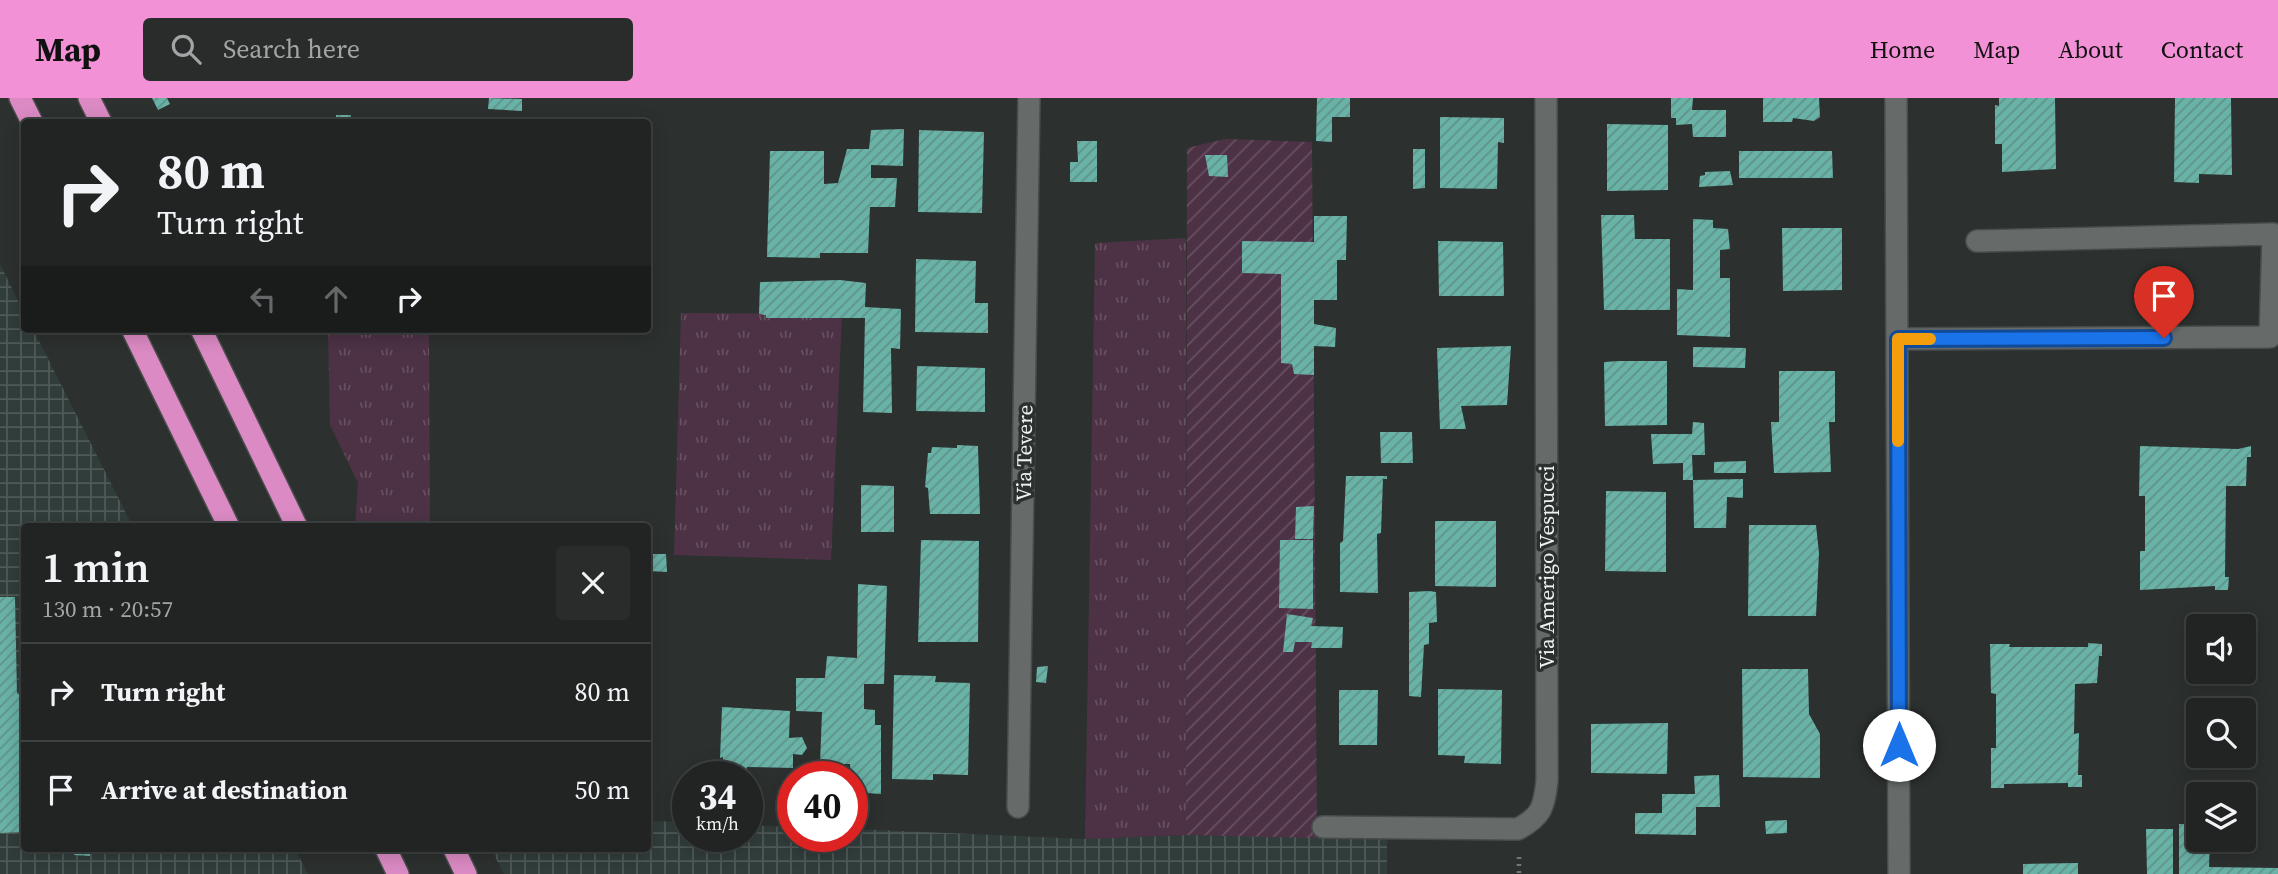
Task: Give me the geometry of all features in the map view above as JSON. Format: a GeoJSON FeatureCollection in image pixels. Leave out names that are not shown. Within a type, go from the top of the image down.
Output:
{"type":"FeatureCollection","features":[{"type":"Feature","properties":{"kind":"highway"},"geometry":{"type":"LineString","coordinates":[[20,98],[30,119]]}},
{"type":"Feature","properties":{"kind":"highway"},"geometry":{"type":"LineString","coordinates":[[89,98],[100,119]]}},
{"type":"Feature","properties":{"kind":"highway"},"geometry":{"type":"LineString","coordinates":[[134,333],[227,523]]}},
{"type":"Feature","properties":{"kind":"highway"},"geometry":{"type":"LineString","coordinates":[[203,333],[295,523]]}},
{"type":"Feature","properties":{"kind":"highway"},"geometry":{"type":"LineString","coordinates":[[387,852],[398,874]]}},
{"type":"Feature","properties":{"kind":"highway"},"geometry":{"type":"LineString","coordinates":[[455,852],[466,874]]}},
{"type":"Feature","properties":{"kind":"street","name":"Via Tevere"},"geometry":{"type":"LineString","coordinates":[[1018,807],[1029,98]]}},
{"type":"Feature","properties":{"kind":"street","name":"Via Amerigo Vespucci"},"geometry":{"type":"LineString","coordinates":[[1323,827],[1518,829],[1535,820],[1544,802],[1547,781],[1546,98]]}},
{"type":"Feature","properties":{"kind":"street"},"geometry":{"type":"LineString","coordinates":[[1896,98],[1899,874]]}},
{"type":"Feature","properties":{"kind":"street"},"geometry":{"type":"LineString","coordinates":[[1898,339],[2270,337],[2273,234],[1977,241]]}},
{"type":"Feature","properties":{"kind":"shaded area"},"geometry":{"type":"Polygon","coordinates":[[[0,264],[21,307],[21,333],[35,333],[131,523],[21,523],[21,852],[297,852],[308,874],[0,874],[0,264]]]}},
{"type":"Feature","properties":{"kind":"shaded area"},"geometry":{"type":"Polygon","coordinates":[[[651,821],[672,822],[672,852],[763,852],[763,826],[777,826],[777,852],[868,852],[868,830],[1085,839],[1186,835],[1387,838],[1387,874],[504,874],[493,852],[651,852],[651,821]]]}},
{"type":"Feature","properties":{"kind":"green space"},"geometry":{"type":"Polygon","coordinates":[[[1225,139],[1312,142],[1317,838],[1186,835],[1187,148],[1225,139]]]}},
{"type":"Feature","properties":{"kind":"green space"},"geometry":{"type":"Polygon","coordinates":[[[1186,238],[1186,835],[1085,839],[1095,243],[1186,238]]]}},
{"type":"Feature","properties":{"kind":"green space"},"geometry":{"type":"Polygon","coordinates":[[[681,313],[842,314],[831,560],[674,555],[681,313]]]}},
{"type":"Feature","properties":{"kind":"green space"},"geometry":{"type":"Polygon","coordinates":[[[328,333],[429,333],[430,523],[355,523],[358,483],[330,425],[328,333]]]}},
{"type":"Feature","properties":{"kind":"building"},"geometry":{"type":"Polygon","coordinates":[[[152,98],[167,98],[170,104],[158,110],[152,98]]]}},
{"type":"Feature","properties":{"kind":"building"},"geometry":{"type":"Polygon","coordinates":[[[489,98],[522,99],[522,111],[488,109],[489,98]]]}},
{"type":"Feature","properties":{"kind":"building"},"geometry":{"type":"Polygon","coordinates":[[[1317,98],[1350,98],[1350,117],[1332,117],[1332,142],[1316,141],[1317,98]]]}},
{"type":"Feature","properties":{"kind":"building"},"geometry":{"type":"Polygon","coordinates":[[[1671,98],[1693,98],[1692,110],[1726,110],[1726,137],[1693,137],[1692,124],[1676,125],[1676,118],[1671,118],[1671,98]]]}},
{"type":"Feature","properties":{"kind":"building"},"geometry":{"type":"Polygon","coordinates":[[[1763,98],[1819,98],[1820,117],[1814,121],[1793,118],[1792,122],[1763,122],[1763,98]]]}},
{"type":"Feature","properties":{"kind":"building"},"geometry":{"type":"Polygon","coordinates":[[[1999,98],[2055,98],[2056,169],[2002,172],[2002,144],[1995,144],[1995,105],[1999,106],[1999,98]]]}},
{"type":"Feature","properties":{"kind":"building"},"geometry":{"type":"Polygon","coordinates":[[[2175,98],[2231,98],[2232,175],[2199,174],[2199,183],[2174,182],[2175,98]]]}},
{"type":"Feature","properties":{"kind":"building"},"geometry":{"type":"Polygon","coordinates":[[[336,115],[351,115],[350,119],[336,119],[336,115]]]}},
{"type":"Feature","properties":{"kind":"building"},"geometry":{"type":"Polygon","coordinates":[[[1440,117],[1504,118],[1504,143],[1498,142],[1497,189],[1440,188],[1440,117]]]}},
{"type":"Feature","properties":{"kind":"building"},"geometry":{"type":"Polygon","coordinates":[[[1607,124],[1668,125],[1668,190],[1607,191],[1607,124]]]}},
{"type":"Feature","properties":{"kind":"building"},"geometry":{"type":"Polygon","coordinates":[[[904,129],[903,166],[871,165],[871,178],[897,178],[895,207],[870,207],[868,253],[820,253],[820,258],[767,257],[770,151],[824,151],[824,184],[838,183],[847,149],[869,149],[871,130],[904,129]]]}},
{"type":"Feature","properties":{"kind":"building"},"geometry":{"type":"Polygon","coordinates":[[[919,130],[984,132],[982,213],[918,212],[919,130]]]}},
{"type":"Feature","properties":{"kind":"building"},"geometry":{"type":"Polygon","coordinates":[[[1077,141],[1097,141],[1097,182],[1070,182],[1070,162],[1078,162],[1077,141]]]}},
{"type":"Feature","properties":{"kind":"building"},"geometry":{"type":"Polygon","coordinates":[[[1413,149],[1425,149],[1425,188],[1413,189],[1413,149]]]}},
{"type":"Feature","properties":{"kind":"building"},"geometry":{"type":"Polygon","coordinates":[[[1739,151],[1832,151],[1833,178],[1739,178],[1739,151]]]}},
{"type":"Feature","properties":{"kind":"building"},"geometry":{"type":"Polygon","coordinates":[[[1205,155],[1227,155],[1228,177],[1209,176],[1205,155]]]}},
{"type":"Feature","properties":{"kind":"building"},"geometry":{"type":"Polygon","coordinates":[[[1730,171],[1733,185],[1699,187],[1700,176],[1705,175],[1705,172],[1730,171]]]}},
{"type":"Feature","properties":{"kind":"building"},"geometry":{"type":"Polygon","coordinates":[[[1601,215],[1634,215],[1635,239],[1670,239],[1670,310],[1604,310],[1601,215]]]}},
{"type":"Feature","properties":{"kind":"building"},"geometry":{"type":"Polygon","coordinates":[[[1314,216],[1347,216],[1346,260],[1337,260],[1337,300],[1314,300],[1314,324],[1336,328],[1335,347],[1314,346],[1314,375],[1294,374],[1292,364],[1281,363],[1281,274],[1242,273],[1242,241],[1314,242],[1314,216]]]}},
{"type":"Feature","properties":{"kind":"building"},"geometry":{"type":"Polygon","coordinates":[[[1693,219],[1713,220],[1713,228],[1728,229],[1730,249],[1720,250],[1720,278],[1730,278],[1730,337],[1677,335],[1677,289],[1693,290],[1693,219]]]}},
{"type":"Feature","properties":{"kind":"building"},"geometry":{"type":"Polygon","coordinates":[[[1782,228],[1842,228],[1842,290],[1783,291],[1782,228]]]}},
{"type":"Feature","properties":{"kind":"building"},"geometry":{"type":"Polygon","coordinates":[[[1438,241],[1503,242],[1504,296],[1439,296],[1438,241]]]}},
{"type":"Feature","properties":{"kind":"building"},"geometry":{"type":"Polygon","coordinates":[[[916,259],[976,261],[975,303],[988,303],[988,333],[915,332],[916,259]]]}},
{"type":"Feature","properties":{"kind":"building"},"geometry":{"type":"Polygon","coordinates":[[[840,280],[866,283],[865,307],[901,309],[900,349],[891,348],[892,413],[863,412],[865,318],[766,318],[766,315],[759,314],[760,282],[840,280]]]}},
{"type":"Feature","properties":{"kind":"building"},"geometry":{"type":"Polygon","coordinates":[[[1511,346],[1507,405],[1461,406],[1466,429],[1440,429],[1437,348],[1511,346]]]}},
{"type":"Feature","properties":{"kind":"building"},"geometry":{"type":"Polygon","coordinates":[[[1693,347],[1746,348],[1745,368],[1693,367],[1693,347]]]}},
{"type":"Feature","properties":{"kind":"building"},"geometry":{"type":"Polygon","coordinates":[[[1667,361],[1667,425],[1605,426],[1604,362],[1667,361]]]}},
{"type":"Feature","properties":{"kind":"building"},"geometry":{"type":"Polygon","coordinates":[[[917,366],[985,368],[985,412],[916,411],[917,366]]]}},
{"type":"Feature","properties":{"kind":"building"},"geometry":{"type":"Polygon","coordinates":[[[1779,371],[1835,371],[1835,422],[1829,422],[1831,472],[1774,473],[1771,422],[1779,422],[1779,371]]]}},
{"type":"Feature","properties":{"kind":"building"},"geometry":{"type":"Polygon","coordinates":[[[1693,422],[1704,423],[1705,455],[1692,455],[1693,480],[1683,480],[1683,463],[1653,464],[1651,434],[1692,434],[1693,422]]]}},
{"type":"Feature","properties":{"kind":"building"},"geometry":{"type":"Polygon","coordinates":[[[1380,432],[1412,432],[1413,463],[1381,463],[1380,432]]]}},
{"type":"Feature","properties":{"kind":"building"},"geometry":{"type":"Polygon","coordinates":[[[957,445],[978,446],[980,514],[930,514],[928,488],[925,487],[928,453],[931,453],[932,447],[957,448],[957,445]]]}},
{"type":"Feature","properties":{"kind":"building"},"geometry":{"type":"Polygon","coordinates":[[[2140,446],[2238,449],[2251,446],[2251,457],[2247,457],[2246,486],[2226,486],[2225,577],[2229,577],[2228,590],[2215,590],[2215,586],[2140,590],[2140,551],[2145,551],[2145,496],[2139,496],[2140,446]]]}},
{"type":"Feature","properties":{"kind":"building"},"geometry":{"type":"Polygon","coordinates":[[[1746,461],[1746,473],[1714,473],[1714,462],[1746,461]]]}},
{"type":"Feature","properties":{"kind":"building"},"geometry":{"type":"Polygon","coordinates":[[[1346,476],[1387,476],[1387,479],[1383,479],[1381,533],[1377,534],[1378,593],[1340,592],[1340,543],[1343,541],[1346,476]]]}},
{"type":"Feature","properties":{"kind":"building"},"geometry":{"type":"Polygon","coordinates":[[[1743,479],[1743,498],[1727,497],[1726,528],[1694,528],[1693,480],[1743,479]]]}},
{"type":"Feature","properties":{"kind":"building"},"geometry":{"type":"Polygon","coordinates":[[[861,485],[894,486],[894,532],[861,532],[861,485]]]}},
{"type":"Feature","properties":{"kind":"building"},"geometry":{"type":"Polygon","coordinates":[[[1606,491],[1666,492],[1666,572],[1605,571],[1606,491]]]}},
{"type":"Feature","properties":{"kind":"building"},"geometry":{"type":"Polygon","coordinates":[[[1314,506],[1313,539],[1295,539],[1296,507],[1314,506]]]}},
{"type":"Feature","properties":{"kind":"building"},"geometry":{"type":"Polygon","coordinates":[[[1435,521],[1496,521],[1496,587],[1435,586],[1435,521]]]}},
{"type":"Feature","properties":{"kind":"building"},"geometry":{"type":"Polygon","coordinates":[[[1749,525],[1816,525],[1819,553],[1816,616],[1748,616],[1749,525]]]}},
{"type":"Feature","properties":{"kind":"building"},"geometry":{"type":"Polygon","coordinates":[[[921,540],[979,541],[978,642],[918,642],[921,540]]]}},
{"type":"Feature","properties":{"kind":"building"},"geometry":{"type":"Polygon","coordinates":[[[1280,540],[1313,540],[1313,609],[1279,608],[1280,540]]]}},
{"type":"Feature","properties":{"kind":"building"},"geometry":{"type":"Polygon","coordinates":[[[651,554],[666,554],[667,572],[651,571],[651,554]]]}},
{"type":"Feature","properties":{"kind":"building"},"geometry":{"type":"Polygon","coordinates":[[[858,584],[887,586],[884,684],[864,684],[864,709],[875,710],[875,725],[881,725],[881,794],[868,793],[868,761],[820,761],[822,712],[796,711],[796,678],[825,678],[827,656],[857,658],[858,584]]]}},
{"type":"Feature","properties":{"kind":"building"},"geometry":{"type":"Polygon","coordinates":[[[1409,592],[1436,592],[1437,622],[1429,623],[1429,644],[1424,645],[1421,697],[1409,696],[1409,592]]]}},
{"type":"Feature","properties":{"kind":"building"},"geometry":{"type":"Polygon","coordinates":[[[0,597],[15,597],[17,694],[21,694],[21,832],[0,833],[0,597]]]}},
{"type":"Feature","properties":{"kind":"building"},"geometry":{"type":"Polygon","coordinates":[[[1287,614],[1313,618],[1311,626],[1343,627],[1342,648],[1311,648],[1312,642],[1295,642],[1293,652],[1283,652],[1287,614]]]}},
{"type":"Feature","properties":{"kind":"building"},"geometry":{"type":"Polygon","coordinates":[[[2088,643],[2102,644],[2102,656],[2099,656],[2097,683],[2075,684],[2074,734],[2079,733],[2078,775],[2082,775],[2082,787],[2068,787],[2068,783],[2004,784],[2004,788],[1991,788],[1991,748],[1996,748],[1996,694],[1991,693],[1990,644],[2010,644],[2009,647],[2088,647],[2088,643]]]}},
{"type":"Feature","properties":{"kind":"building"},"geometry":{"type":"Polygon","coordinates":[[[1048,666],[1046,683],[1036,682],[1037,667],[1048,666]]]}},
{"type":"Feature","properties":{"kind":"building"},"geometry":{"type":"Polygon","coordinates":[[[1742,669],[1808,669],[1809,714],[1820,734],[1820,778],[1743,777],[1742,669]]]}},
{"type":"Feature","properties":{"kind":"building"},"geometry":{"type":"Polygon","coordinates":[[[894,675],[936,676],[935,682],[970,683],[968,775],[933,774],[933,780],[892,779],[894,675]]]}},
{"type":"Feature","properties":{"kind":"building"},"geometry":{"type":"Polygon","coordinates":[[[1438,689],[1502,690],[1501,764],[1464,763],[1465,756],[1438,755],[1438,689]]]}},
{"type":"Feature","properties":{"kind":"building"},"geometry":{"type":"Polygon","coordinates":[[[1339,690],[1378,690],[1377,745],[1339,745],[1339,690]]]}},
{"type":"Feature","properties":{"kind":"building"},"geometry":{"type":"Polygon","coordinates":[[[722,707],[790,711],[789,738],[802,737],[807,748],[802,755],[793,754],[793,761],[777,761],[777,768],[763,767],[763,761],[723,761],[723,757],[720,758],[722,707]]]}},
{"type":"Feature","properties":{"kind":"building"},"geometry":{"type":"Polygon","coordinates":[[[1668,723],[1667,774],[1591,773],[1591,724],[1668,723]]]}},
{"type":"Feature","properties":{"kind":"building"},"geometry":{"type":"Polygon","coordinates":[[[1719,775],[1720,807],[1696,807],[1696,835],[1635,834],[1635,813],[1662,813],[1662,794],[1695,794],[1694,776],[1719,775]]]}},
{"type":"Feature","properties":{"kind":"building"},"geometry":{"type":"Polygon","coordinates":[[[1787,820],[1787,833],[1766,834],[1765,821],[1787,820]]]}},
{"type":"Feature","properties":{"kind":"building"},"geometry":{"type":"Polygon","coordinates":[[[2179,824],[2186,824],[2186,852],[2210,852],[2209,867],[2278,868],[2278,874],[2179,874],[2179,824]]]}},
{"type":"Feature","properties":{"kind":"building"},"geometry":{"type":"Polygon","coordinates":[[[2146,829],[2173,829],[2173,874],[2147,874],[2146,829]]]}},
{"type":"Feature","properties":{"kind":"building"},"geometry":{"type":"Polygon","coordinates":[[[74,852],[90,852],[90,856],[74,855],[74,852]]]}},
{"type":"Feature","properties":{"kind":"building"},"geometry":{"type":"Polygon","coordinates":[[[2078,863],[2078,874],[2023,874],[2023,864],[2078,863]]]}},
{"type":"Feature","properties":{"kind":"slow traffic"},"geometry":{"type":"LineString","coordinates":[[1898,441],[1898,339],[1930,339]]}},
{"type":"Feature","properties":{"kind":"route"},"geometry":{"type":"LineString","coordinates":[[1899,745],[1898,339],[2164,338]]}}]}
